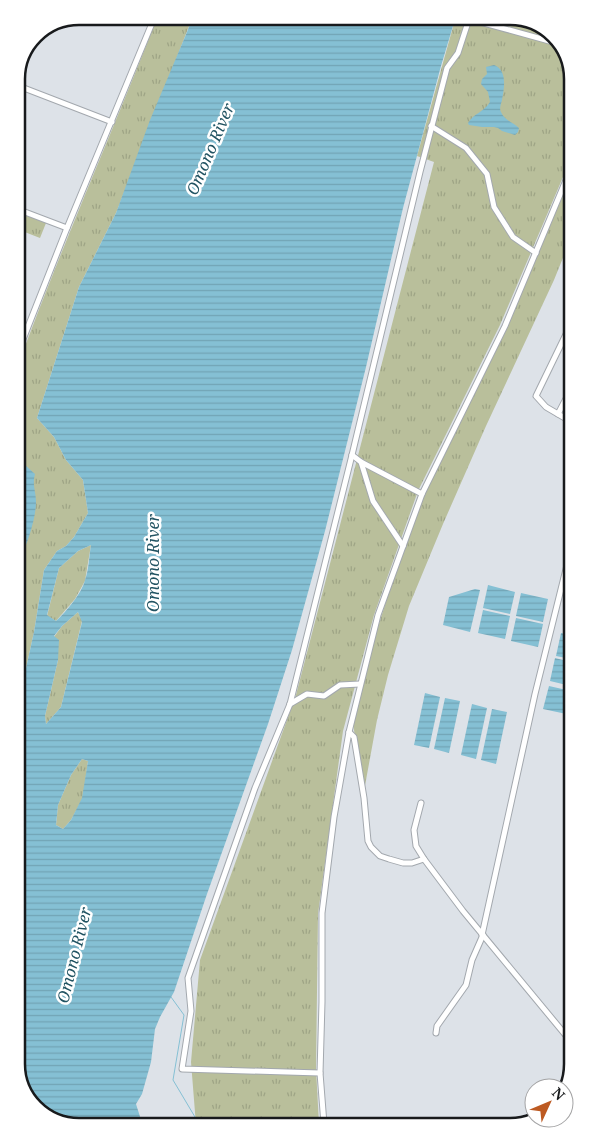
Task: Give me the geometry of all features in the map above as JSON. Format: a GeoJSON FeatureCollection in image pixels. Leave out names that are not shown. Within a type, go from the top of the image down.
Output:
{"type":"FeatureCollection","features":[{"type":"Feature","properties":{"kind":"street"},"geometry":{"type":"LineString","coordinates":[[25,334],[151,25]]}},
{"type":"Feature","properties":{"kind":"street"},"geometry":{"type":"LineString","coordinates":[[320,1073],[182,1068],[191,1011],[188,978],[255,788],[290,704],[431,126],[447,68],[458,53],[468,25]]}},
{"type":"Feature","properties":{"kind":"street"},"geometry":{"type":"LineString","coordinates":[[494,25],[547,40]]}},
{"type":"Feature","properties":{"kind":"street"},"geometry":{"type":"LineString","coordinates":[[25,88],[112,122]]}},
{"type":"Feature","properties":{"kind":"street"},"geometry":{"type":"LineString","coordinates":[[431,126],[466,148],[488,174],[494,207],[513,237],[536,253]]}},
{"type":"Feature","properties":{"kind":"street"},"geometry":{"type":"LineString","coordinates":[[324,1118],[320,1073],[322,913],[334,817],[349,732],[360,684],[378,616],[422,494],[506,326],[564,185]]}},
{"type":"Feature","properties":{"kind":"street"},"geometry":{"type":"LineString","coordinates":[[25,212],[67,228]]}},
{"type":"Feature","properties":{"kind":"street"},"geometry":{"type":"LineString","coordinates":[[564,340],[536,396],[546,407],[564,418]]}},
{"type":"Feature","properties":{"kind":"street"},"geometry":{"type":"LineString","coordinates":[[558,414],[564,402]]}},
{"type":"Feature","properties":{"kind":"street"},"geometry":{"type":"LineString","coordinates":[[352,455],[361,462],[422,494]]}},
{"type":"Feature","properties":{"kind":"street"},"geometry":{"type":"LineString","coordinates":[[361,462],[372,501],[403,546]]}},
{"type":"Feature","properties":{"kind":"street"},"geometry":{"type":"LineString","coordinates":[[436,1033],[437,1026],[466,985],[472,960],[483,935],[533,702],[564,579]]}},
{"type":"Feature","properties":{"kind":"street"},"geometry":{"type":"LineString","coordinates":[[290,704],[307,694],[324,696],[340,685],[360,684]]}},
{"type":"Feature","properties":{"kind":"street"},"geometry":{"type":"LineString","coordinates":[[349,732],[354,737],[364,798],[368,841],[371,847],[380,856],[403,863],[412,863],[424,859]]}},
{"type":"Feature","properties":{"kind":"street"},"geometry":{"type":"LineString","coordinates":[[421,803],[414,830],[416,846],[424,859],[445,889],[564,1033]]}},
{"type":"Feature","properties":{"kind":"green space"},"geometry":{"type":"Polygon","coordinates":[[[154,25],[189,25],[116,213],[79,287],[37,418],[54,437],[66,460],[83,480],[88,513],[74,537],[66,546],[57,551],[44,570],[25,673],[25,347],[154,25]]]}},
{"type":"Feature","properties":{"kind":"green space"},"geometry":{"type":"Polygon","coordinates":[[[453,25],[514,25],[524,27],[537,32],[553,46],[560,58],[564,79],[564,175],[500,325],[418,491],[374,615],[343,731],[318,914],[316,1069],[319,1118],[195,1118],[191,1062],[200,960],[296,695],[434,162],[417,156],[453,25]]]}},
{"type":"Feature","properties":{"kind":"green space"},"geometry":{"type":"Polygon","coordinates":[[[564,191],[564,255],[486,426],[409,606],[388,675],[377,720],[364,791],[353,724],[377,630],[423,494],[507,326],[564,191]]]}},
{"type":"Feature","properties":{"kind":"green space"},"geometry":{"type":"Polygon","coordinates":[[[25,215],[46,223],[40,238],[25,232],[25,215]]]}},
{"type":"Feature","properties":{"kind":"green space"},"geometry":{"type":"Polygon","coordinates":[[[91,545],[85,581],[75,599],[56,621],[47,616],[59,568],[78,551],[91,545]]]}},
{"type":"Feature","properties":{"kind":"green space"},"geometry":{"type":"Polygon","coordinates":[[[78,612],[82,621],[61,707],[46,724],[45,716],[58,660],[54,637],[62,626],[78,612]]]}},
{"type":"Feature","properties":{"kind":"green space"},"geometry":{"type":"Polygon","coordinates":[[[82,759],[88,761],[83,798],[71,820],[63,829],[56,825],[58,805],[71,775],[82,759]]]}},
{"type":"Feature","properties":{"kind":"water","name":"Omono River"},"geometry":{"type":"Polygon","coordinates":[[[190,25],[453,25],[403,208],[325,531],[292,650],[174,992],[155,1029],[151,1062],[142,1094],[136,1104],[140,1118],[75,1118],[52,1111],[36,1097],[29,1085],[25,1064],[25,673],[44,570],[57,551],[66,546],[74,537],[88,513],[83,480],[66,460],[54,437],[37,418],[79,287],[116,213],[150,120],[190,25]],[[91,545],[78,551],[59,568],[47,615],[56,621],[64,613],[81,591],[87,571],[91,545]],[[78,612],[54,636],[59,640],[58,660],[45,716],[46,724],[61,707],[82,622],[78,612]],[[82,759],[71,775],[58,805],[56,825],[63,829],[71,820],[82,798],[88,761],[82,759]]]}},
{"type":"Feature","properties":{"kind":"water"},"geometry":{"type":"Polygon","coordinates":[[[494,65],[501,71],[504,80],[500,111],[504,117],[519,128],[515,135],[498,128],[469,125],[468,123],[490,102],[488,92],[481,84],[482,79],[487,74],[486,67],[494,65]]]}},
{"type":"Feature","properties":{"kind":"water"},"geometry":{"type":"Polygon","coordinates":[[[25,465],[35,474],[36,502],[25,547],[25,465]]]}},
{"type":"Feature","properties":{"kind":"water"},"geometry":{"type":"Polygon","coordinates":[[[488,585],[515,592],[510,614],[483,608],[488,585]]]}},
{"type":"Feature","properties":{"kind":"water"},"geometry":{"type":"Polygon","coordinates":[[[475,589],[480,590],[470,632],[443,625],[449,597],[475,589]]]}},
{"type":"Feature","properties":{"kind":"water"},"geometry":{"type":"Polygon","coordinates":[[[521,593],[548,599],[543,622],[516,616],[521,593]]]}},
{"type":"Feature","properties":{"kind":"water"},"geometry":{"type":"Polygon","coordinates":[[[483,610],[510,616],[505,639],[478,633],[483,610]]]}},
{"type":"Feature","properties":{"kind":"water"},"geometry":{"type":"Polygon","coordinates":[[[516,618],[543,624],[538,647],[511,641],[516,618]]]}},
{"type":"Feature","properties":{"kind":"water"},"geometry":{"type":"Polygon","coordinates":[[[561,633],[564,634],[564,658],[556,656],[561,633]]]}},
{"type":"Feature","properties":{"kind":"water"},"geometry":{"type":"Polygon","coordinates":[[[555,658],[564,660],[564,684],[550,681],[555,658]]]}},
{"type":"Feature","properties":{"kind":"water"},"geometry":{"type":"Polygon","coordinates":[[[549,686],[564,689],[564,714],[543,709],[549,686]]]}},
{"type":"Feature","properties":{"kind":"water"},"geometry":{"type":"Polygon","coordinates":[[[425,693],[440,697],[429,748],[414,745],[425,693]]]}},
{"type":"Feature","properties":{"kind":"water"},"geometry":{"type":"Polygon","coordinates":[[[445,698],[460,701],[449,753],[434,749],[445,698]]]}},
{"type":"Feature","properties":{"kind":"water"},"geometry":{"type":"Polygon","coordinates":[[[472,704],[487,708],[476,759],[461,755],[472,704]]]}},
{"type":"Feature","properties":{"kind":"water"},"geometry":{"type":"Polygon","coordinates":[[[492,709],[507,712],[496,764],[481,760],[492,709]]]}},
{"type":"Feature","properties":{"kind":"waterway"},"geometry":{"type":"LineString","coordinates":[[171,997],[184,1015],[173,1080],[195,1118]]}}]}
